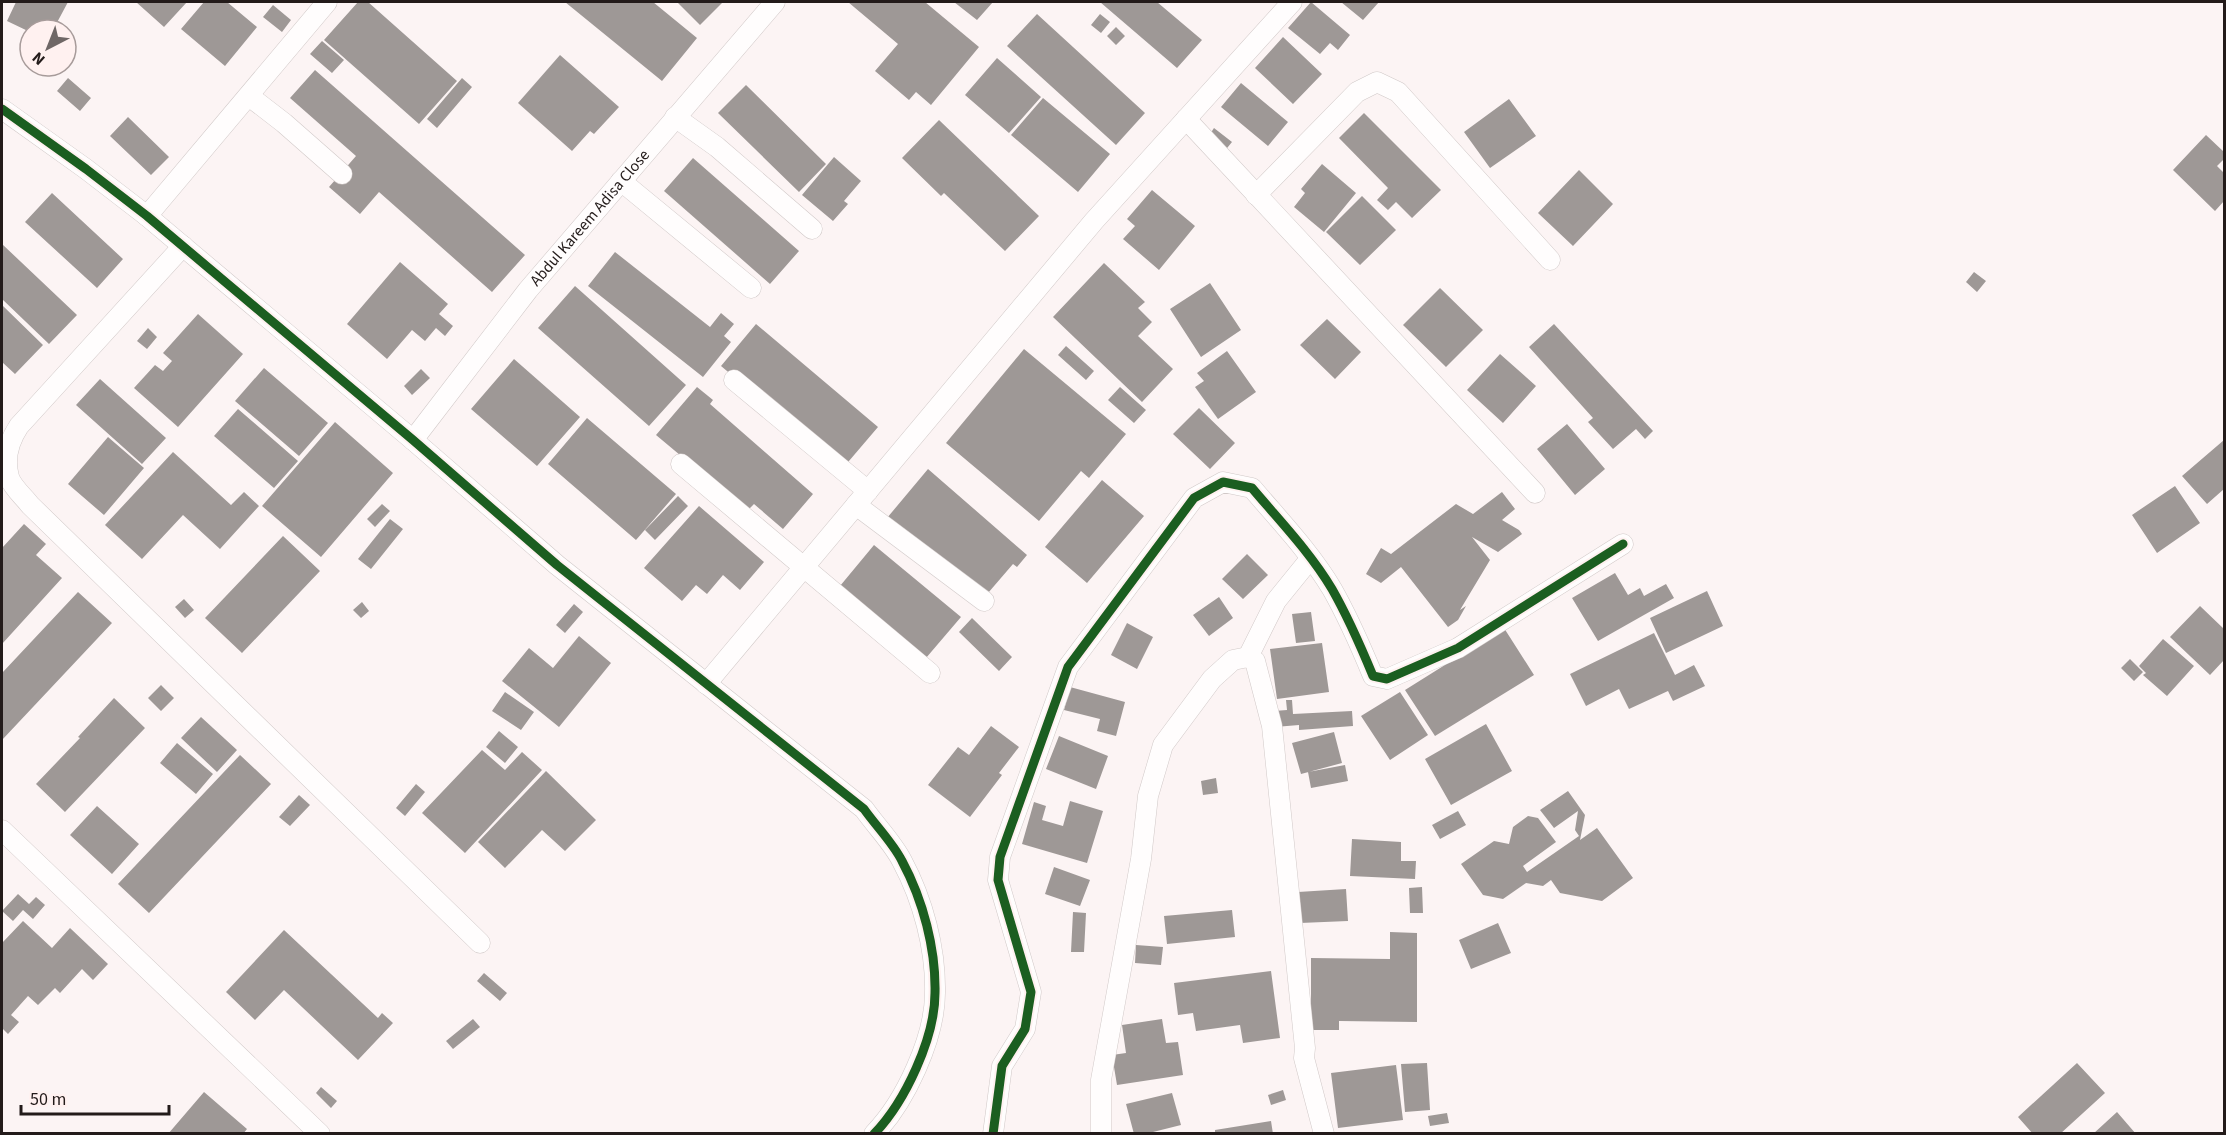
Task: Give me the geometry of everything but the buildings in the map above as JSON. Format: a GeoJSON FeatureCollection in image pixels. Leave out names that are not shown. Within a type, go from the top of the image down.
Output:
{"type":"FeatureCollection","features":[{"type":"Feature","properties":{"kind":"street"},"geometry":{"type":"LineString","coordinates":[[147,216],[327,2]]}},
{"type":"Feature","properties":{"kind":"street","name":"Abdul Kareem Adisa Close"},"geometry":{"type":"LineString","coordinates":[[413,440],[528,290],[775,2]]}},
{"type":"Feature","properties":{"kind":"street"},"geometry":{"type":"LineString","coordinates":[[706,684],[1094,221],[1292,2]]}},
{"type":"Feature","properties":{"kind":"street"},"geometry":{"type":"LineString","coordinates":[[1256,195],[1357,92],[1377,82],[1398,92],[1550,260]]}},
{"type":"Feature","properties":{"kind":"street"},"geometry":{"type":"LineString","coordinates":[[249,96],[284,123],[342,174]]}},
{"type":"Feature","properties":{"kind":"street"},"geometry":{"type":"LineString","coordinates":[[2,109],[147,216],[413,440],[557,565],[864,809],[902,859],[921,901],[931,949],[936,994],[927,1043],[909,1084],[874,1134]]}},
{"type":"Feature","properties":{"kind":"street"},"geometry":{"type":"LineString","coordinates":[[675,117],[717,147],[812,229]]}},
{"type":"Feature","properties":{"kind":"street"},"geometry":{"type":"LineString","coordinates":[[1186,119],[1535,494]]}},
{"type":"Feature","properties":{"kind":"street"},"geometry":{"type":"LineString","coordinates":[[621,181],[751,288]]}},
{"type":"Feature","properties":{"kind":"street"},"geometry":{"type":"LineString","coordinates":[[183,246],[19,426],[9,441],[5,467],[9,479],[30,505],[480,944]]}},
{"type":"Feature","properties":{"kind":"street"},"geometry":{"type":"LineString","coordinates":[[734,380],[862,498],[984,601]]}},
{"type":"Feature","properties":{"kind":"street"},"geometry":{"type":"LineString","coordinates":[[681,464],[930,673]]}},
{"type":"Feature","properties":{"kind":"street"},"geometry":{"type":"LineString","coordinates":[[993,1134],[1002,1066],[1025,1029],[1031,992],[998,880],[1000,857],[1068,667],[1194,498],[1223,482],[1252,488],[1331,588],[1373,676],[1387,679],[1458,648],[1623,544]]}},
{"type":"Feature","properties":{"kind":"street"},"geometry":{"type":"LineString","coordinates":[[1248,657],[1276,601],[1310,559]]}},
{"type":"Feature","properties":{"kind":"street"},"geometry":{"type":"LineString","coordinates":[[1101,1134],[1101,1080],[1141,859],[1148,796],[1163,745],[1212,679],[1233,660],[1248,657],[1256,661],[1272,726],[1305,1048],[1304,1058],[1324,1134]]}},
{"type":"Feature","properties":{"kind":"street"},"geometry":{"type":"LineString","coordinates":[[2,830],[320,1134]]}},
{"type":"Feature","properties":{"kind":"cycle path"},"geometry":{"type":"LineString","coordinates":[[2,109],[147,216],[413,440],[557,565],[864,809],[894,848],[916,892],[931,942],[935,976],[934,1011],[924,1049],[897,1105],[874,1134]]}},
{"type":"Feature","properties":{"kind":"cycle path"},"geometry":{"type":"LineString","coordinates":[[993,1134],[1002,1066],[1025,1029],[1031,992],[998,880],[1000,857],[1068,667],[1194,498],[1223,482],[1252,488],[1323,575],[1349,621],[1373,676],[1387,679],[1458,648],[1623,544]]}}]}
